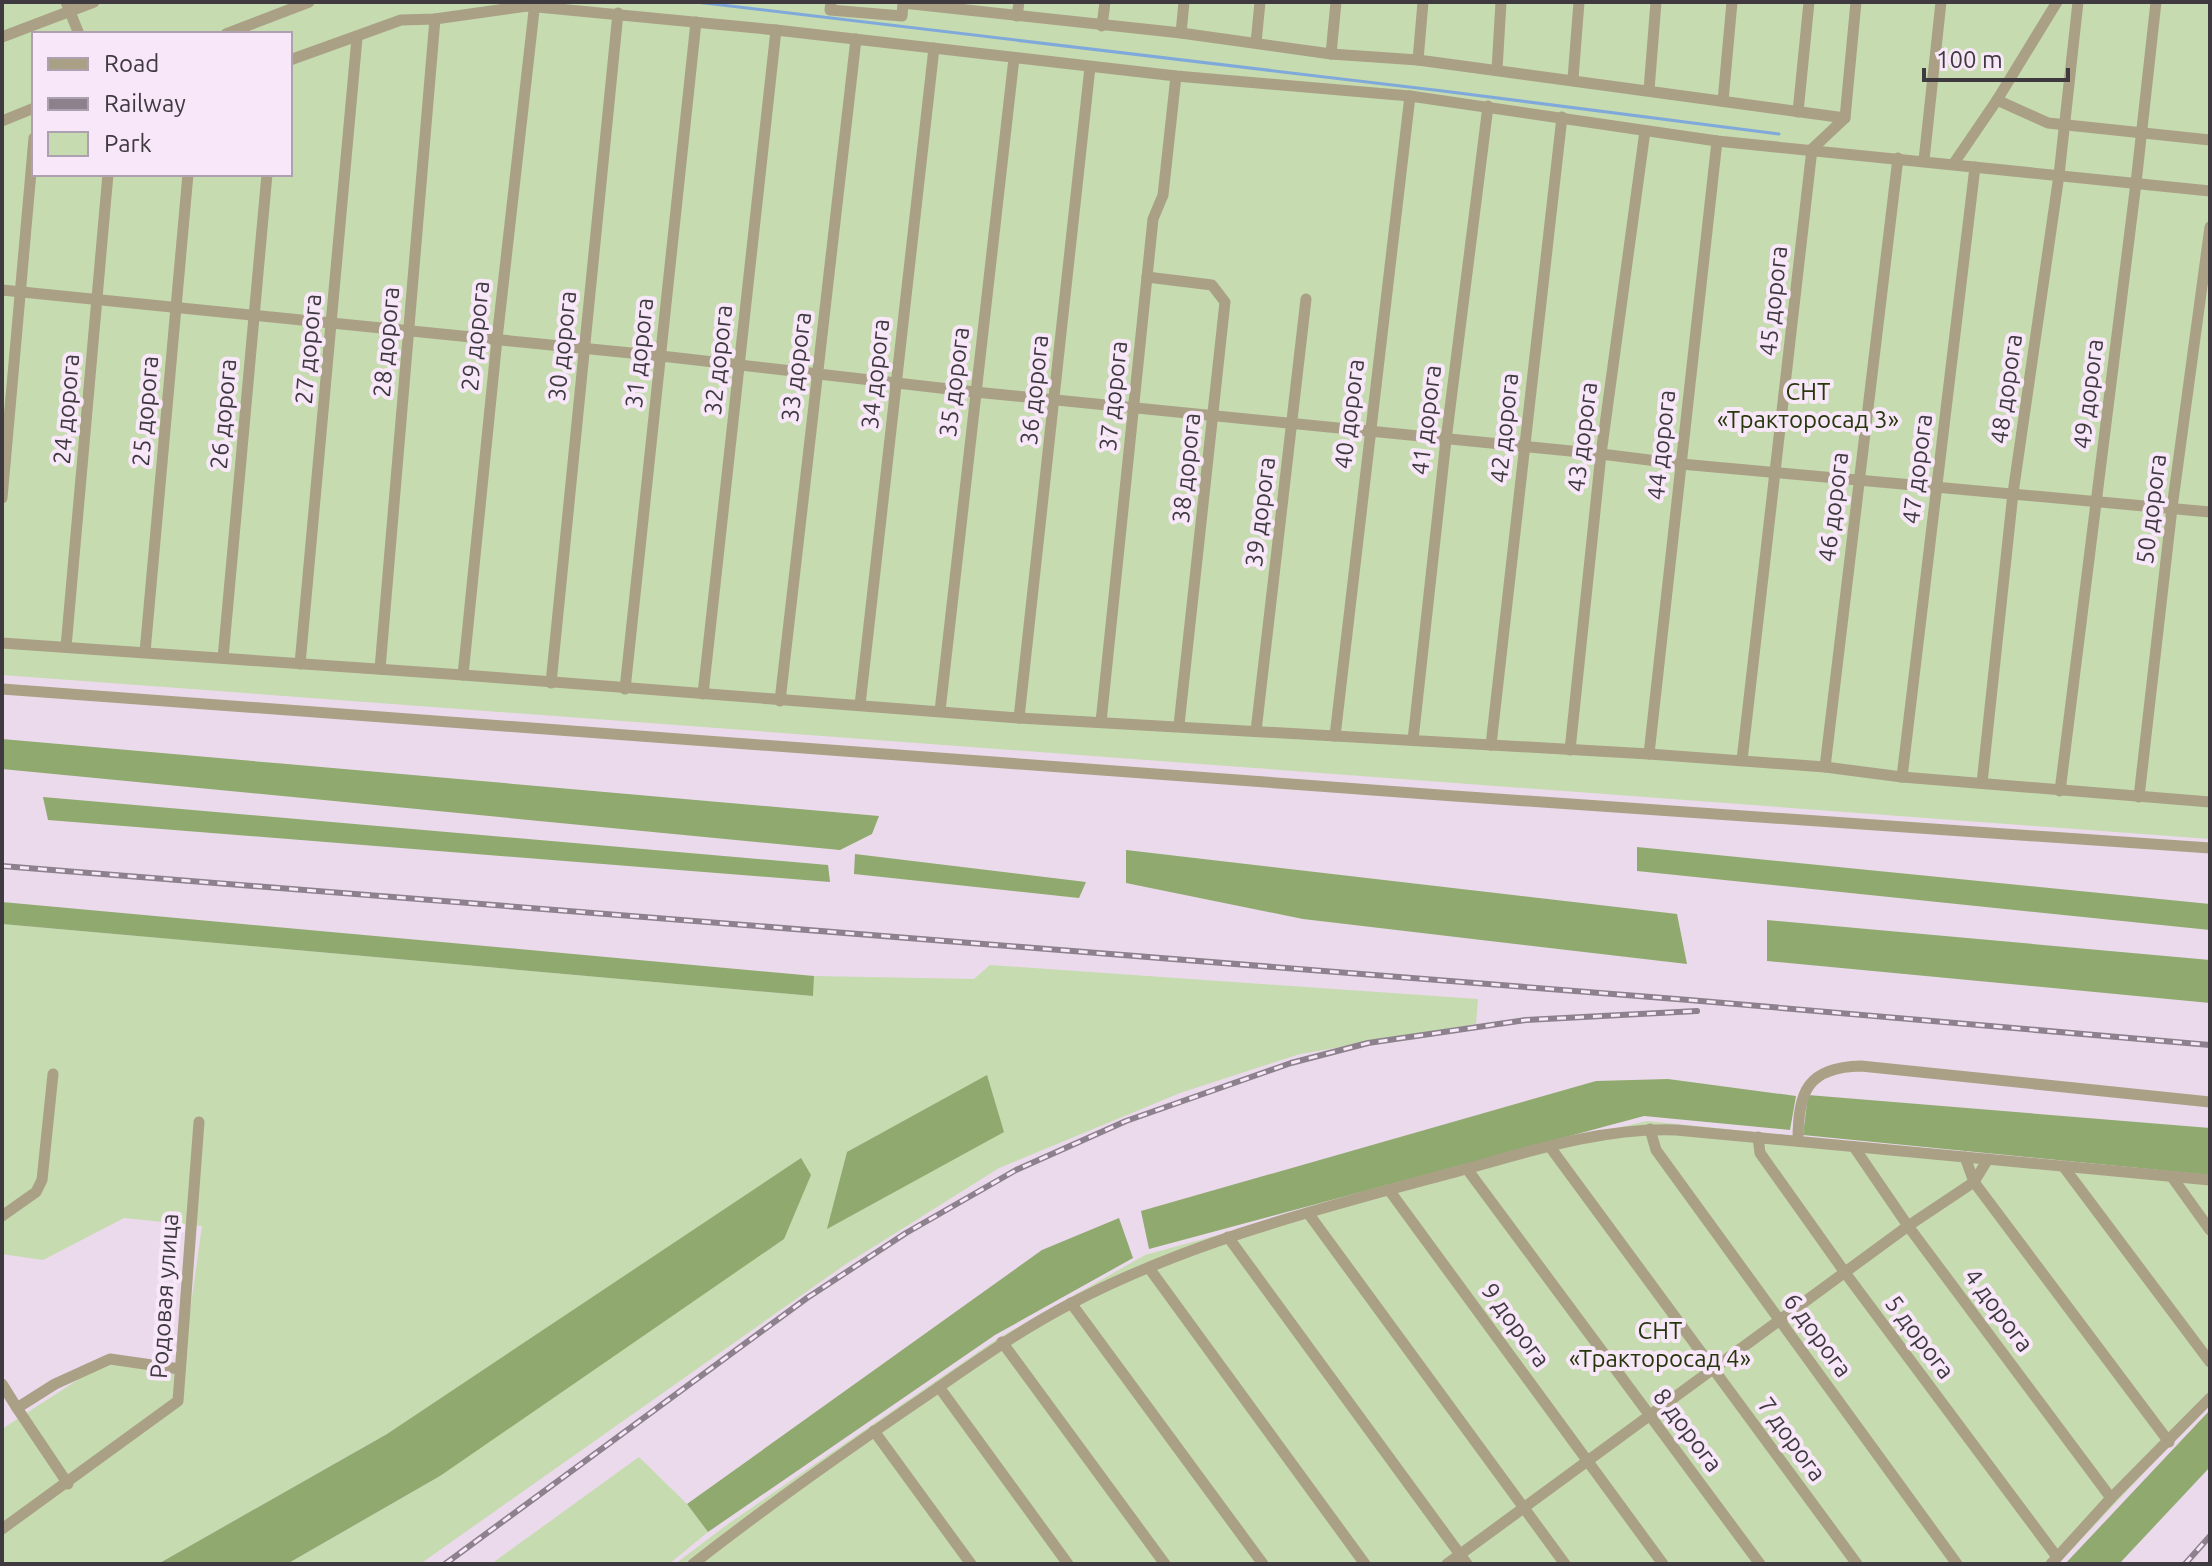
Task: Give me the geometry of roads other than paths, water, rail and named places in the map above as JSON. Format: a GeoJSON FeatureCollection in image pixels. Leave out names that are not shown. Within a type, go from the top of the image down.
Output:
{"type":"FeatureCollection","features":[{"type":"Feature","properties":{"kind":"street"},"geometry":{"type":"LineString","coordinates":[[2,37],[68,7],[94,2]]}},
{"type":"Feature","properties":{"kind":"street"},"geometry":{"type":"LineString","coordinates":[[231,32],[309,2]]}},
{"type":"Feature","properties":{"kind":"street"},"geometry":{"type":"LineString","coordinates":[[831,2],[830,10],[861,7],[902,16],[903,3],[941,5],[1331,54],[1418,60],[1573,79],[1845,118]]}},
{"type":"Feature","properties":{"kind":"street"},"geometry":{"type":"LineString","coordinates":[[1017,16],[1019,2]]}},
{"type":"Feature","properties":{"kind":"street"},"geometry":{"type":"LineString","coordinates":[[1102,26],[1105,2]]}},
{"type":"Feature","properties":{"kind":"street"},"geometry":{"type":"LineString","coordinates":[[1181,33],[1184,2]]}},
{"type":"Feature","properties":{"kind":"street"},"geometry":{"type":"LineString","coordinates":[[1256,43],[1260,2]]}},
{"type":"Feature","properties":{"kind":"street"},"geometry":{"type":"LineString","coordinates":[[1331,54],[1336,2]]}},
{"type":"Feature","properties":{"kind":"street"},"geometry":{"type":"LineString","coordinates":[[1418,60],[1423,2]]}},
{"type":"Feature","properties":{"kind":"street"},"geometry":{"type":"LineString","coordinates":[[1497,70],[1501,2]]}},
{"type":"Feature","properties":{"kind":"street"},"geometry":{"type":"LineString","coordinates":[[1573,79],[1579,2]]}},
{"type":"Feature","properties":{"kind":"street"},"geometry":{"type":"LineString","coordinates":[[1649,90],[1656,2]]}},
{"type":"Feature","properties":{"kind":"street"},"geometry":{"type":"LineString","coordinates":[[1723,101],[1732,2]]}},
{"type":"Feature","properties":{"kind":"street"},"geometry":{"type":"LineString","coordinates":[[1798,112],[1809,2]]}},
{"type":"Feature","properties":{"kind":"street"},"geometry":{"type":"LineString","coordinates":[[1812,149],[1845,118],[1856,2]]}},
{"type":"Feature","properties":{"kind":"street"},"geometry":{"type":"LineString","coordinates":[[1924,160],[1941,2]]}},
{"type":"Feature","properties":{"kind":"street"},"geometry":{"type":"LineString","coordinates":[[1954,163],[2057,2]]}},
{"type":"Feature","properties":{"kind":"street","name":"48 дорога"},"geometry":{"type":"LineString","coordinates":[[1982,783],[2013,493],[2059,175],[2078,2]]}},
{"type":"Feature","properties":{"kind":"street","name":"49 дорога"},"geometry":{"type":"LineString","coordinates":[[2060,791],[2156,2]]}},
{"type":"Feature","properties":{"kind":"street"},"geometry":{"type":"LineString","coordinates":[[292,59],[401,20],[435,19],[530,4],[1176,76],[1410,96],[1717,141],[2210,191]]}},
{"type":"Feature","properties":{"kind":"street","name":"29 дорога"},"geometry":{"type":"LineString","coordinates":[[463,675],[530,4]]}},
{"type":"Feature","properties":{"kind":"street"},"geometry":{"type":"LineString","coordinates":[[68,7],[78,32]]}},
{"type":"Feature","properties":{"kind":"street","name":"30 дорога"},"geometry":{"type":"LineString","coordinates":[[551,683],[618,13]]}},
{"type":"Feature","properties":{"kind":"street","name":"28 дорога"},"geometry":{"type":"LineString","coordinates":[[380,669],[435,19]]}},
{"type":"Feature","properties":{"kind":"street","name":"31 дорога"},"geometry":{"type":"LineString","coordinates":[[625,689],[696,22]]}},
{"type":"Feature","properties":{"kind":"street","name":"32 дорога"},"geometry":{"type":"LineString","coordinates":[[703,694],[776,30]]}},
{"type":"Feature","properties":{"kind":"street","name":"27 дорога"},"geometry":{"type":"LineString","coordinates":[[300,664],[357,38]]}},
{"type":"Feature","properties":{"kind":"street","name":"33 дорога"},"geometry":{"type":"LineString","coordinates":[[780,701],[856,39]]}},
{"type":"Feature","properties":{"kind":"street","name":"34 дорога"},"geometry":{"type":"LineString","coordinates":[[860,705],[934,48]]}},
{"type":"Feature","properties":{"kind":"street","name":"35 дорога"},"geometry":{"type":"LineString","coordinates":[[940,711],[1014,58]]}},
{"type":"Feature","properties":{"kind":"street","name":"36 дорога"},"geometry":{"type":"LineString","coordinates":[[1019,718],[1090,67]]}},
{"type":"Feature","properties":{"kind":"street","name":"37 дорога"},"geometry":{"type":"LineString","coordinates":[[1101,722],[1153,219],[1163,195],[1176,76]]}},
{"type":"Feature","properties":{"kind":"street","name":"40 дорога"},"geometry":{"type":"LineString","coordinates":[[1335,736],[1410,96]]}},
{"type":"Feature","properties":{"kind":"street"},"geometry":{"type":"LineString","coordinates":[[1997,100],[2048,123],[2210,140]]}},
{"type":"Feature","properties":{"kind":"street","name":"41 дорога"},"geometry":{"type":"LineString","coordinates":[[1413,740],[1446,440],[1488,106]]}},
{"type":"Feature","properties":{"kind":"street"},"geometry":{"type":"LineString","coordinates":[[2,121],[32,109]]}},
{"type":"Feature","properties":{"kind":"street","name":"42 дорога"},"geometry":{"type":"LineString","coordinates":[[1491,745],[1562,117]]}},
{"type":"Feature","properties":{"kind":"street","name":"43 дорога"},"geometry":{"type":"LineString","coordinates":[[1570,750],[1601,454],[1645,131]]}},
{"type":"Feature","properties":{"kind":"street","name":"44 дорога"},"geometry":{"type":"LineString","coordinates":[[1649,754],[1717,141]]}},
{"type":"Feature","properties":{"kind":"street","name":"45 дорога"},"geometry":{"type":"LineString","coordinates":[[1742,760],[1812,149]]}},
{"type":"Feature","properties":{"kind":"street","name":"46 дорога"},"geometry":{"type":"LineString","coordinates":[[1825,767],[1898,158]]}},
{"type":"Feature","properties":{"kind":"street"},"geometry":{"type":"LineString","coordinates":[[2,498],[32,160]]}},
{"type":"Feature","properties":{"kind":"street","name":"47 дорога"},"geometry":{"type":"LineString","coordinates":[[1902,777],[1975,167]]}},
{"type":"Feature","properties":{"kind":"street","name":"24 дорога"},"geometry":{"type":"LineString","coordinates":[[66,647],[108,176]]}},
{"type":"Feature","properties":{"kind":"street","name":"25 дорога"},"geometry":{"type":"LineString","coordinates":[[145,652],[188,176]]}},
{"type":"Feature","properties":{"kind":"street","name":"26 дорога"},"geometry":{"type":"LineString","coordinates":[[223,658],[267,176]]}},
{"type":"Feature","properties":{"kind":"street","name":"50 дорога"},"geometry":{"type":"LineString","coordinates":[[2139,797],[2172,508],[2210,227]]}},
{"type":"Feature","properties":{"kind":"street","name":"38 дорога"},"geometry":{"type":"LineString","coordinates":[[1147,277],[1212,285],[1225,302],[1179,725]]}},
{"type":"Feature","properties":{"kind":"street"},"geometry":{"type":"LineString","coordinates":[[2,290],[1681,464],[2210,512]]}},
{"type":"Feature","properties":{"kind":"street","name":"39 дорога"},"geometry":{"type":"LineString","coordinates":[[1256,731],[1306,299]]}},
{"type":"Feature","properties":{"kind":"street"},"geometry":{"type":"LineString","coordinates":[[2,643],[1019,718],[1742,760],[1902,777],[2210,802]]}},
{"type":"Feature","properties":{"kind":"street"},"geometry":{"type":"LineString","coordinates":[[2,689],[1438,795],[2210,848]]}},
{"type":"Feature","properties":{"kind":"street"},"geometry":{"type":"LineString","coordinates":[[1798,1141],[1798,1111],[1807,1089],[1827,1070],[1844,1066],[2210,1102]]}},
{"type":"Feature","properties":{"kind":"street"},"geometry":{"type":"LineString","coordinates":[[2,1216],[36,1192],[42,1180],[53,1074]]}},
{"type":"Feature","properties":{"kind":"street","name":"Родовая улица"},"geometry":{"type":"LineString","coordinates":[[2,1529],[68,1484],[178,1401],[199,1122]]}},
{"type":"Feature","properties":{"kind":"street"},"geometry":{"type":"LineString","coordinates":[[693,1564],[874,1431],[1002,1342],[1071,1303],[1228,1237],[1550,1147],[1650,1129],[2210,1180]]}},
{"type":"Feature","properties":{"kind":"street","name":"6 дорога"},"geometry":{"type":"LineString","coordinates":[[1650,1129],[1656,1150],[1957,1564]]}},
{"type":"Feature","properties":{"kind":"street","name":"5 дорога"},"geometry":{"type":"LineString","coordinates":[[1758,1137],[1760,1153],[2054,1561]]}},
{"type":"Feature","properties":{"kind":"street","name":"7 дорога"},"geometry":{"type":"LineString","coordinates":[[1550,1147],[1857,1564]]}},
{"type":"Feature","properties":{"kind":"street","name":"4 дорога"},"geometry":{"type":"LineString","coordinates":[[1854,1147],[1908,1226],[2111,1498]]}},
{"type":"Feature","properties":{"kind":"street"},"geometry":{"type":"LineString","coordinates":[[1965,1157],[1974,1182],[2169,1442]]}},
{"type":"Feature","properties":{"kind":"street"},"geometry":{"type":"LineString","coordinates":[[1447,1564],[1464,1559],[1587,1460],[1908,1226],[1974,1182],[1988,1159]]}},
{"type":"Feature","properties":{"kind":"street"},"geometry":{"type":"LineString","coordinates":[[2063,1166],[2210,1362]]}},
{"type":"Feature","properties":{"kind":"street","name":"8 дорога"},"geometry":{"type":"LineString","coordinates":[[1467,1169],[1760,1564]]}},
{"type":"Feature","properties":{"kind":"street"},"geometry":{"type":"LineString","coordinates":[[2172,1177],[2210,1230]]}},
{"type":"Feature","properties":{"kind":"street","name":"9 дорога"},"geometry":{"type":"LineString","coordinates":[[1389,1190],[1663,1564]]}},
{"type":"Feature","properties":{"kind":"street"},"geometry":{"type":"LineString","coordinates":[[1308,1213],[1565,1564]]}},
{"type":"Feature","properties":{"kind":"street"},"geometry":{"type":"LineString","coordinates":[[1228,1237],[1464,1559]]}},
{"type":"Feature","properties":{"kind":"street"},"geometry":{"type":"LineString","coordinates":[[1149,1268],[1365,1564]]}},
{"type":"Feature","properties":{"kind":"street"},"geometry":{"type":"LineString","coordinates":[[1071,1303],[1263,1564]]}},
{"type":"Feature","properties":{"kind":"street"},"geometry":{"type":"LineString","coordinates":[[1002,1342],[1165,1564]]}},
{"type":"Feature","properties":{"kind":"street"},"geometry":{"type":"LineString","coordinates":[[17,1408],[55,1384],[110,1359],[180,1369]]}},
{"type":"Feature","properties":{"kind":"street"},"geometry":{"type":"LineString","coordinates":[[2,1384],[68,1484]]}},
{"type":"Feature","properties":{"kind":"street"},"geometry":{"type":"LineString","coordinates":[[939,1387],[1068,1564]]}},
{"type":"Feature","properties":{"kind":"street"},"geometry":{"type":"LineString","coordinates":[[2054,1561],[2210,1398]]}},
{"type":"Feature","properties":{"kind":"street"},"geometry":{"type":"LineString","coordinates":[[874,1431],[971,1564]]}},
{"type":"Feature","properties":{"kind":"waterway"},"geometry":{"type":"LineString","coordinates":[[696,2],[1779,134]]}},
{"type":"Feature","properties":{"kind":"railway"},"geometry":{"type":"LineString","coordinates":[[2,866],[1689,1000],[2210,1045]]}},
{"type":"Feature","properties":{"kind":"railway"},"geometry":{"type":"LineString","coordinates":[[445,1564],[807,1298],[906,1233],[1016,1170],[1126,1121],[1291,1063],[1368,1043],[1526,1020],[1697,1011]]}},
{"type":"Feature","properties":{"kind":"railway"},"geometry":{"type":"LineString","coordinates":[[2185,1564],[2210,1536]]}},
{"type":"Feature","properties":{"kind":"park label","name":"СНТ «Тракторосад 3»"},"geometry":{"type":"Point","coordinates":[1808,405]}},
{"type":"Feature","properties":{"kind":"park label","name":"СНТ «Тракторосад 4»"},"geometry":{"type":"Point","coordinates":[1660,1344]}}]}
